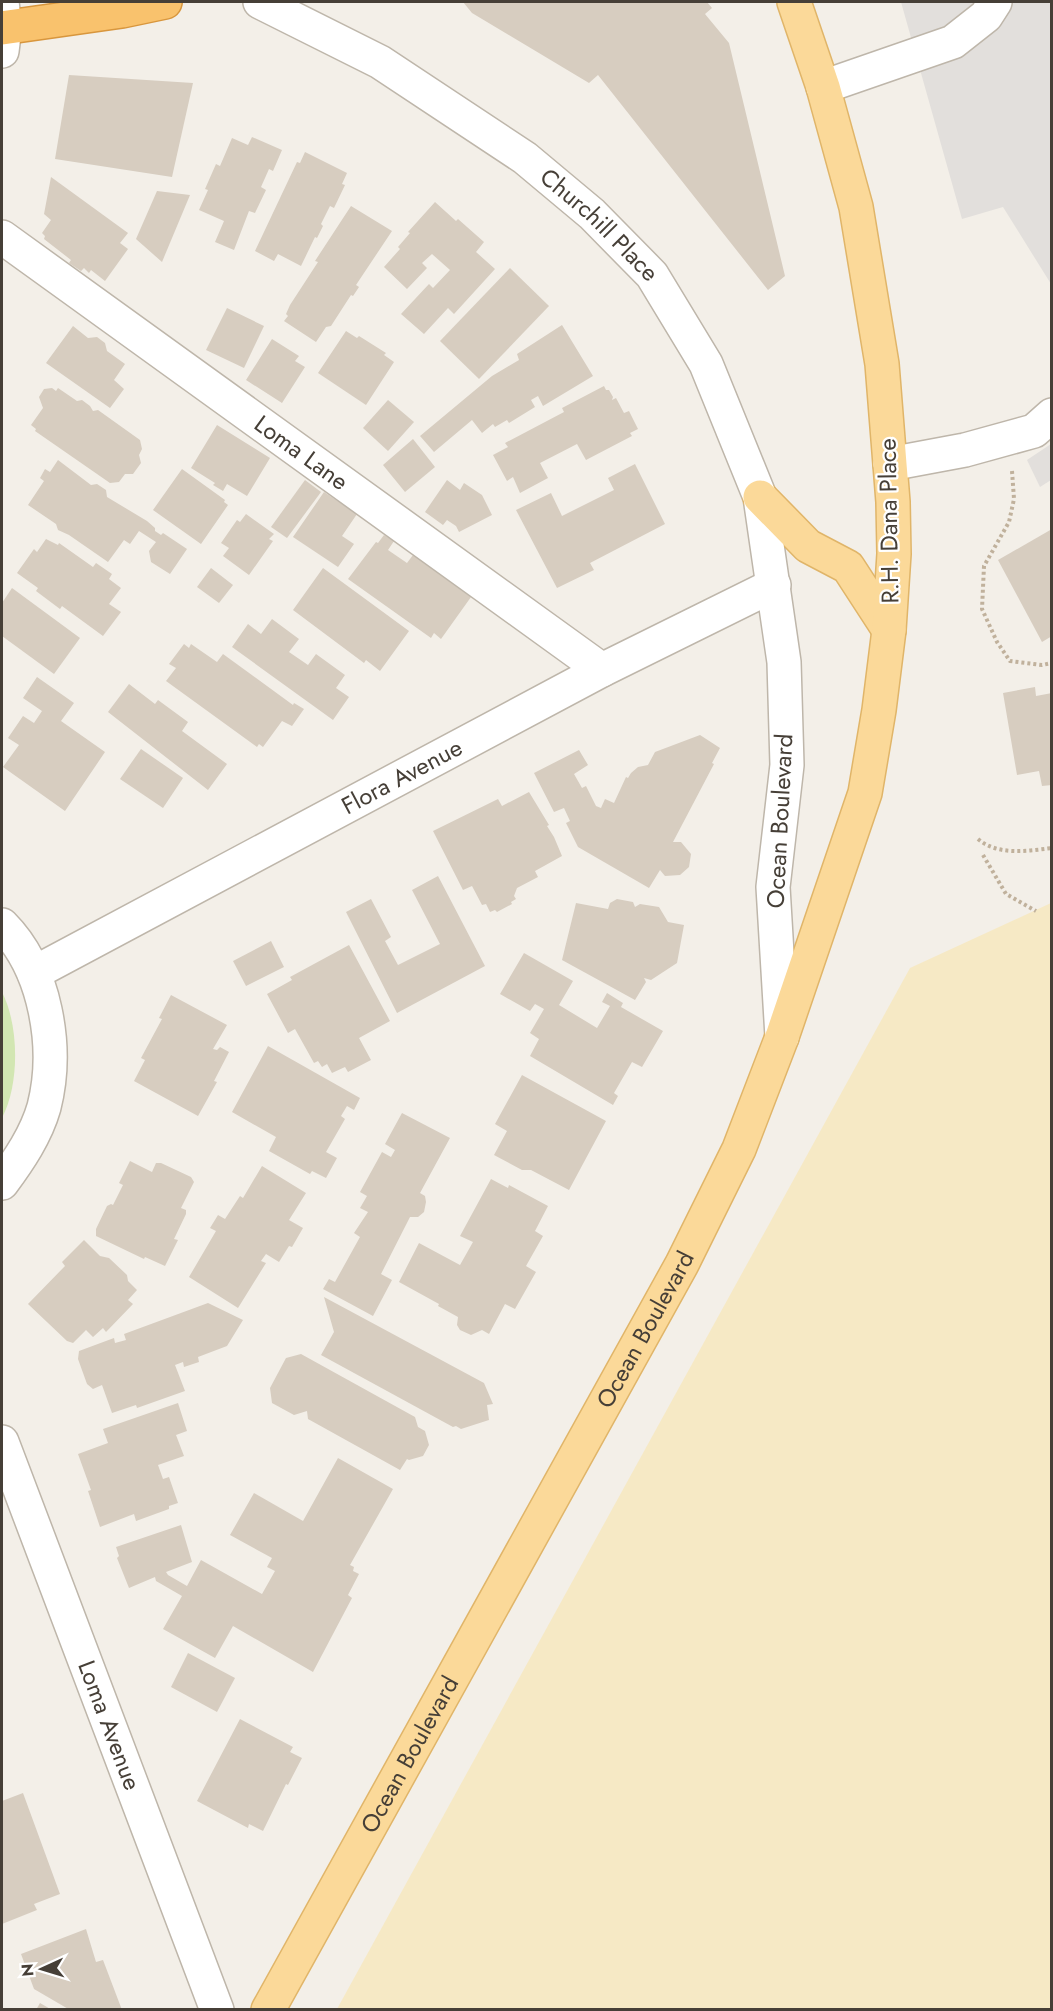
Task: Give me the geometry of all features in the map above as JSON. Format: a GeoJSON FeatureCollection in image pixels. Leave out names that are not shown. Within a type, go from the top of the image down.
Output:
{"type":"FeatureCollection","features":[{"type":"Feature","properties":{"kind":"highway"},"geometry":{"type":"LineString","coordinates":[[2,27],[122,11],[165,2]]}},
{"type":"Feature","properties":{"kind":"main road","name":"R.H. Dana Place"},"geometry":{"type":"LineString","coordinates":[[782,1037],[865,793],[889,630],[894,554],[882,364],[856,207],[823,87],[794,2]]}},
{"type":"Feature","properties":{"kind":"main road"},"geometry":{"type":"LineString","coordinates":[[760,496],[808,546],[848,567],[889,630]]}},
{"type":"Feature","properties":{"kind":"main road","name":"Ocean Boulevard"},"geometry":{"type":"LineString","coordinates":[[268,2010],[682,1264],[739,1149],[782,1037]]}},
{"type":"Feature","properties":{"kind":"street","name":"Churchill Place"},"geometry":{"type":"LineString","coordinates":[[260,2],[380,62],[525,158],[592,214],[652,275],[706,364],[760,496],[774,585]]}},
{"type":"Feature","properties":{"kind":"street"},"geometry":{"type":"LineString","coordinates":[[823,87],[953,42],[987,16],[995,2]]}},
{"type":"Feature","properties":{"kind":"street","name":"Loma Lane"},"geometry":{"type":"LineString","coordinates":[[2,237],[602,670]]}},
{"type":"Feature","properties":{"kind":"street"},"geometry":{"type":"LineString","coordinates":[[890,464],[964,450],[1034,431],[1052,415]]}},
{"type":"Feature","properties":{"kind":"street","name":"Flora Avenue"},"geometry":{"type":"LineString","coordinates":[[33,973],[602,670],[774,585]]}},
{"type":"Feature","properties":{"kind":"street","name":"Ocean Boulevard"},"geometry":{"type":"LineString","coordinates":[[774,585],[784,662],[787,765],[773,887],[782,1037]]}},
{"type":"Feature","properties":{"kind":"street"},"geometry":{"type":"LineString","coordinates":[[2,925],[10,933],[33,973],[47,1017],[51,1062],[44,1107],[26,1150],[2,1183]]}},
{"type":"Feature","properties":{"kind":"street","name":"Loma Avenue"},"geometry":{"type":"LineString","coordinates":[[2,1442],[217,2010]]}},
{"type":"Feature","properties":{"kind":"path"},"geometry":{"type":"LineString","coordinates":[[1010,464],[1014,500],[1009,522],[984,566],[982,609],[997,642],[1010,661],[1042,665],[1052,663]]}},
{"type":"Feature","properties":{"kind":"path"},"geometry":{"type":"LineString","coordinates":[[978,839],[986,846],[1018,852],[1052,848]]}},
{"type":"Feature","properties":{"kind":"path"},"geometry":{"type":"LineString","coordinates":[[983,855],[1005,894],[1036,910]]}},
{"type":"Feature","properties":{"kind":"green space"},"geometry":{"type":"Polygon","coordinates":[[[2,992],[12,1021],[15,1055],[12,1089],[2,1118],[2,992]]]}},
{"type":"Feature","properties":{"kind":"sand"},"geometry":{"type":"Polygon","coordinates":[[[1051,903],[1051,2009],[337,2009],[910,968],[1051,903]]]}},
{"type":"Feature","properties":{"kind":"shaded area"},"geometry":{"type":"Polygon","coordinates":[[[901,2],[1051,2],[1051,284],[1003,207],[962,219],[901,2]]]}},
{"type":"Feature","properties":{"kind":"shaded area"},"geometry":{"type":"Polygon","coordinates":[[[1051,444],[1051,480],[1040,487],[1027,460],[1051,444]]]}},
{"type":"Feature","properties":{"kind":"building"},"geometry":{"type":"Polygon","coordinates":[[[463,2],[707,2],[712,8],[705,14],[729,43],[785,276],[768,290],[598,75],[589,83],[472,13],[463,2]]]}},
{"type":"Feature","properties":{"kind":"building"},"geometry":{"type":"Polygon","coordinates":[[[69,75],[193,83],[172,177],[55,159],[69,75]]]}},
{"type":"Feature","properties":{"kind":"building"},"geometry":{"type":"Polygon","coordinates":[[[252,137],[282,150],[273,171],[269,169],[261,187],[266,190],[255,213],[249,211],[234,250],[215,242],[224,221],[199,210],[216,164],[220,166],[232,138],[248,145],[252,137]]]}},
{"type":"Feature","properties":{"kind":"building"},"geometry":{"type":"Polygon","coordinates":[[[305,152],[347,173],[342,184],[345,185],[334,208],[330,206],[321,224],[323,226],[301,266],[278,254],[274,261],[255,251],[297,162],[300,163],[305,152]]]}},
{"type":"Feature","properties":{"kind":"building"},"geometry":{"type":"Polygon","coordinates":[[[51,177],[128,233],[120,243],[128,249],[105,281],[91,270],[89,273],[84,268],[81,271],[69,263],[71,260],[44,239],[45,236],[42,233],[51,220],[44,214],[51,177]]]}},
{"type":"Feature","properties":{"kind":"building"},"geometry":{"type":"Polygon","coordinates":[[[157,191],[190,195],[162,262],[136,239],[157,191]]]}},
{"type":"Feature","properties":{"kind":"building"},"geometry":{"type":"Polygon","coordinates":[[[435,202],[484,242],[476,252],[495,269],[454,314],[448,308],[424,334],[401,314],[429,284],[433,288],[450,270],[432,254],[422,263],[427,268],[407,289],[384,267],[400,249],[398,247],[410,233],[408,232],[435,202]]]}},
{"type":"Feature","properties":{"kind":"building"},"geometry":{"type":"Polygon","coordinates":[[[351,206],[392,231],[356,285],[359,287],[353,296],[351,295],[331,326],[326,327],[316,342],[284,321],[288,316],[286,314],[290,305],[318,262],[315,261],[351,206]]]}},
{"type":"Feature","properties":{"kind":"building"},"geometry":{"type":"Polygon","coordinates":[[[510,268],[549,306],[479,379],[440,341],[510,268]]]}},
{"type":"Feature","properties":{"kind":"building"},"geometry":{"type":"Polygon","coordinates":[[[227,308],[264,326],[244,368],[206,350],[227,308]]]}},
{"type":"Feature","properties":{"kind":"building"},"geometry":{"type":"Polygon","coordinates":[[[562,325],[593,376],[543,406],[538,396],[531,400],[535,407],[509,423],[507,420],[495,427],[493,424],[482,433],[472,420],[434,452],[420,436],[492,376],[519,360],[517,354],[562,325]]]}},
{"type":"Feature","properties":{"kind":"building"},"geometry":{"type":"Polygon","coordinates":[[[73,326],[88,338],[97,337],[105,343],[107,351],[125,364],[114,380],[124,389],[110,408],[46,363],[73,326]]]}},
{"type":"Feature","properties":{"kind":"building"},"geometry":{"type":"Polygon","coordinates":[[[346,331],[357,338],[359,336],[386,353],[384,355],[394,362],[366,405],[318,373],[346,331]]]}},
{"type":"Feature","properties":{"kind":"building"},"geometry":{"type":"Polygon","coordinates":[[[272,339],[299,356],[295,361],[305,367],[282,403],[246,380],[272,339]]]}},
{"type":"Feature","properties":{"kind":"building"},"geometry":{"type":"Polygon","coordinates":[[[604,386],[613,397],[612,400],[616,398],[624,413],[629,411],[638,429],[630,433],[632,436],[586,460],[577,444],[540,463],[548,478],[520,493],[513,477],[507,481],[493,455],[508,447],[505,443],[564,412],[562,408],[604,386]]]}},
{"type":"Feature","properties":{"kind":"building"},"geometry":{"type":"Polygon","coordinates":[[[52,388],[56,391],[58,388],[77,401],[82,400],[93,411],[98,410],[140,440],[141,463],[133,474],[125,474],[119,482],[110,483],[35,431],[36,429],[31,425],[43,408],[39,397],[44,389],[52,388]]]}},
{"type":"Feature","properties":{"kind":"building"},"geometry":{"type":"Polygon","coordinates":[[[388,400],[414,422],[388,451],[363,428],[388,400]]]}},
{"type":"Feature","properties":{"kind":"building"},"geometry":{"type":"Polygon","coordinates":[[[217,425],[270,458],[247,496],[227,484],[223,491],[213,485],[215,483],[191,468],[217,425]]]}},
{"type":"Feature","properties":{"kind":"building"},"geometry":{"type":"Polygon","coordinates":[[[413,439],[435,467],[405,492],[383,465],[413,439]]]}},
{"type":"Feature","properties":{"kind":"building"},"geometry":{"type":"Polygon","coordinates":[[[58,460],[91,485],[97,484],[106,490],[107,497],[147,521],[155,528],[155,531],[161,535],[163,533],[187,549],[170,574],[151,562],[149,551],[156,542],[139,531],[130,544],[124,540],[108,562],[58,530],[56,524],[28,505],[44,481],[40,478],[45,469],[50,472],[58,460]]]}},
{"type":"Feature","properties":{"kind":"building"},"geometry":{"type":"Polygon","coordinates":[[[635,464],[665,524],[590,563],[594,570],[557,588],[516,510],[551,493],[562,516],[614,490],[608,478],[635,464]]]}},
{"type":"Feature","properties":{"kind":"building"},"geometry":{"type":"Polygon","coordinates":[[[182,469],[225,500],[224,502],[228,505],[201,544],[153,510],[182,469]]]}},
{"type":"Feature","properties":{"kind":"building"},"geometry":{"type":"Polygon","coordinates":[[[305,480],[321,492],[287,538],[271,527],[305,480]]]}},
{"type":"Feature","properties":{"kind":"building"},"geometry":{"type":"Polygon","coordinates":[[[447,480],[460,490],[464,483],[482,495],[492,515],[459,532],[456,526],[447,520],[443,525],[425,512],[447,480]]]}},
{"type":"Feature","properties":{"kind":"building"},"geometry":{"type":"Polygon","coordinates":[[[324,492],[357,514],[342,536],[354,544],[338,567],[293,537],[324,492]]]}},
{"type":"Feature","properties":{"kind":"building"},"geometry":{"type":"Polygon","coordinates":[[[246,514],[274,534],[269,539],[273,541],[249,575],[223,556],[229,548],[221,543],[237,520],[240,522],[246,514]]]}},
{"type":"Feature","properties":{"kind":"building"},"geometry":{"type":"Polygon","coordinates":[[[1052,529],[1052,636],[1042,642],[998,560],[1052,529]]]}},
{"type":"Feature","properties":{"kind":"building"},"geometry":{"type":"Polygon","coordinates":[[[384,535],[394,541],[388,550],[407,563],[413,555],[471,597],[441,639],[434,633],[431,638],[348,579],[384,535]]]}},
{"type":"Feature","properties":{"kind":"building"},"geometry":{"type":"Polygon","coordinates":[[[46,539],[58,545],[59,543],[93,567],[96,563],[112,574],[109,579],[121,588],[109,604],[121,612],[103,636],[62,606],[60,609],[36,591],[38,588],[17,573],[34,549],[37,552],[46,539]]]}},
{"type":"Feature","properties":{"kind":"building"},"geometry":{"type":"Polygon","coordinates":[[[211,568],[233,585],[219,603],[197,587],[211,568]]]}},
{"type":"Feature","properties":{"kind":"building"},"geometry":{"type":"Polygon","coordinates":[[[323,568],[409,631],[380,671],[366,660],[364,663],[293,610],[323,568]]]}},
{"type":"Feature","properties":{"kind":"building"},"geometry":{"type":"Polygon","coordinates":[[[12,588],[80,638],[54,674],[2,636],[2,603],[12,588]]]}},
{"type":"Feature","properties":{"kind":"building"},"geometry":{"type":"Polygon","coordinates":[[[272,619],[299,639],[289,652],[308,665],[316,654],[345,675],[336,688],[349,697],[333,720],[232,647],[248,624],[261,634],[272,619]]]}},
{"type":"Feature","properties":{"kind":"building"},"geometry":{"type":"Polygon","coordinates":[[[184,644],[189,648],[191,644],[217,662],[223,654],[293,705],[294,703],[304,709],[292,726],[282,721],[263,747],[259,744],[257,747],[166,681],[176,668],[169,664],[184,644]]]}},
{"type":"Feature","properties":{"kind":"building"},"geometry":{"type":"Polygon","coordinates":[[[37,677],[74,703],[61,721],[105,752],[65,811],[3,767],[19,745],[8,738],[23,716],[34,723],[42,711],[23,698],[37,677]]]}},
{"type":"Feature","properties":{"kind":"building"},"geometry":{"type":"Polygon","coordinates":[[[129,684],[155,704],[158,700],[188,722],[182,731],[227,764],[208,790],[108,712],[129,684]]]}},
{"type":"Feature","properties":{"kind":"building"},"geometry":{"type":"Polygon","coordinates":[[[1035,687],[1036,696],[1052,693],[1052,785],[1042,786],[1039,771],[1017,775],[1003,693],[1035,687]]]}},
{"type":"Feature","properties":{"kind":"building"},"geometry":{"type":"Polygon","coordinates":[[[700,735],[720,748],[673,842],[681,842],[691,854],[689,867],[680,875],[665,876],[660,870],[649,888],[578,847],[566,823],[570,821],[564,808],[554,812],[534,773],[579,750],[588,765],[574,774],[582,788],[586,786],[596,806],[601,808],[605,799],[614,803],[626,777],[628,778],[638,767],[648,765],[655,752],[700,735]]]}},
{"type":"Feature","properties":{"kind":"building"},"geometry":{"type":"Polygon","coordinates":[[[141,749],[183,778],[163,808],[120,779],[141,749]]]}},
{"type":"Feature","properties":{"kind":"building"},"geometry":{"type":"Polygon","coordinates":[[[529,792],[549,825],[547,826],[562,856],[535,871],[538,877],[517,888],[514,896],[516,899],[511,902],[512,904],[497,912],[495,910],[490,912],[486,904],[482,905],[472,886],[463,890],[433,831],[498,799],[502,806],[529,792]]]}},
{"type":"Feature","properties":{"kind":"building"},"geometry":{"type":"Polygon","coordinates":[[[438,876],[485,966],[397,1013],[346,912],[371,899],[391,937],[385,941],[398,965],[440,944],[412,890],[438,876]]]}},
{"type":"Feature","properties":{"kind":"building"},"geometry":{"type":"Polygon","coordinates":[[[617,899],[633,902],[635,907],[640,904],[659,907],[668,922],[684,925],[677,963],[651,980],[644,978],[646,982],[635,1000],[562,960],[576,903],[608,909],[610,903],[617,899]]]}},
{"type":"Feature","properties":{"kind":"building"},"geometry":{"type":"Polygon","coordinates":[[[271,941],[284,967],[246,986],[233,961],[271,941]]]}},
{"type":"Feature","properties":{"kind":"building"},"geometry":{"type":"Polygon","coordinates":[[[349,945],[390,1021],[359,1038],[371,1060],[348,1072],[345,1067],[332,1073],[327,1064],[322,1067],[318,1061],[314,1063],[295,1029],[288,1033],[267,994],[292,980],[290,977],[349,945]]]}},
{"type":"Feature","properties":{"kind":"building"},"geometry":{"type":"Polygon","coordinates":[[[524,953],[573,981],[559,1005],[597,1028],[610,1006],[602,1002],[607,993],[623,1003],[621,1007],[663,1031],[642,1067],[632,1062],[614,1093],[618,1096],[613,1105],[530,1056],[539,1039],[530,1033],[544,1009],[535,1004],[530,1011],[500,994],[524,953]]]}},
{"type":"Feature","properties":{"kind":"building"},"geometry":{"type":"Polygon","coordinates":[[[171,995],[227,1025],[213,1049],[217,1050],[220,1047],[229,1052],[214,1081],[217,1082],[198,1116],[134,1081],[145,1060],[141,1058],[162,1019],[159,1018],[171,995]]]}},
{"type":"Feature","properties":{"kind":"building"},"geometry":{"type":"Polygon","coordinates":[[[268,1046],[360,1098],[354,1110],[347,1106],[341,1116],[345,1119],[326,1152],[337,1158],[326,1178],[312,1171],[310,1174],[269,1151],[276,1137],[232,1112],[268,1046]]]}},
{"type":"Feature","properties":{"kind":"building"},"geometry":{"type":"Polygon","coordinates":[[[522,1075],[606,1121],[569,1190],[531,1170],[522,1170],[494,1155],[507,1131],[495,1124],[522,1075]]]}},
{"type":"Feature","properties":{"kind":"building"},"geometry":{"type":"Polygon","coordinates":[[[402,1113],[450,1138],[420,1193],[425,1196],[424,1212],[418,1217],[410,1217],[381,1274],[392,1280],[373,1316],[323,1289],[329,1279],[335,1282],[360,1237],[354,1233],[368,1212],[360,1208],[367,1196],[360,1192],[382,1152],[391,1157],[395,1150],[385,1144],[402,1113]]]}},
{"type":"Feature","properties":{"kind":"building"},"geometry":{"type":"Polygon","coordinates":[[[130,1161],[152,1172],[156,1163],[161,1163],[191,1177],[194,1182],[181,1208],[186,1210],[186,1214],[174,1239],[178,1240],[165,1266],[145,1257],[144,1259],[96,1236],[96,1229],[107,1206],[113,1205],[123,1185],[119,1183],[130,1161]]]}},
{"type":"Feature","properties":{"kind":"building"},"geometry":{"type":"Polygon","coordinates":[[[262,1166],[306,1193],[289,1220],[303,1228],[292,1247],[289,1246],[279,1262],[266,1254],[261,1261],[266,1263],[238,1308],[189,1277],[216,1231],[210,1228],[218,1215],[225,1219],[240,1196],[243,1198],[262,1166]]]}},
{"type":"Feature","properties":{"kind":"building"},"geometry":{"type":"Polygon","coordinates":[[[491,1179],[508,1188],[509,1185],[548,1206],[535,1231],[543,1236],[526,1266],[536,1272],[515,1309],[505,1304],[489,1334],[482,1330],[471,1335],[460,1330],[457,1325],[458,1317],[399,1282],[419,1243],[460,1265],[473,1242],[460,1236],[491,1179]]]}},
{"type":"Feature","properties":{"kind":"building"},"geometry":{"type":"Polygon","coordinates":[[[84,1240],[100,1256],[109,1258],[127,1275],[128,1281],[137,1290],[128,1300],[133,1304],[106,1332],[103,1328],[93,1337],[86,1330],[73,1343],[67,1341],[28,1304],[65,1266],[62,1262],[84,1240]]]}},
{"type":"Feature","properties":{"kind":"building"},"geometry":{"type":"Polygon","coordinates":[[[324,1297],[484,1383],[493,1404],[487,1405],[489,1420],[461,1429],[453,1427],[321,1355],[334,1332],[324,1297]]]}},
{"type":"Feature","properties":{"kind":"building"},"geometry":{"type":"Polygon","coordinates":[[[208,1303],[243,1320],[227,1346],[198,1357],[199,1362],[184,1367],[183,1362],[175,1365],[185,1391],[137,1408],[136,1405],[112,1413],[102,1385],[93,1389],[87,1384],[78,1359],[79,1351],[114,1338],[115,1343],[126,1340],[124,1334],[208,1303]]]}},
{"type":"Feature","properties":{"kind":"building"},"geometry":{"type":"Polygon","coordinates":[[[301,1354],[415,1417],[418,1427],[425,1431],[429,1445],[423,1456],[407,1459],[400,1470],[308,1419],[307,1411],[294,1415],[272,1403],[270,1388],[286,1358],[301,1354]]]}},
{"type":"Feature","properties":{"kind":"building"},"geometry":{"type":"Polygon","coordinates":[[[178,1403],[187,1431],[176,1435],[184,1456],[158,1465],[163,1479],[169,1477],[178,1503],[169,1506],[169,1509],[136,1521],[134,1514],[100,1527],[88,1491],[91,1490],[78,1454],[108,1443],[103,1429],[178,1403]]]}},
{"type":"Feature","properties":{"kind":"building"},"geometry":{"type":"Polygon","coordinates":[[[338,1458],[393,1489],[350,1565],[354,1567],[353,1571],[359,1574],[348,1595],[352,1598],[313,1672],[233,1626],[215,1658],[163,1629],[182,1596],[156,1581],[155,1577],[129,1588],[117,1558],[119,1556],[116,1547],[181,1525],[192,1562],[166,1572],[168,1575],[187,1586],[201,1560],[262,1594],[275,1571],[267,1567],[272,1558],[230,1535],[254,1493],[303,1521],[338,1458]]]}},
{"type":"Feature","properties":{"kind":"building"},"geometry":{"type":"Polygon","coordinates":[[[188,1653],[235,1678],[217,1712],[171,1687],[188,1653]]]}},
{"type":"Feature","properties":{"kind":"building"},"geometry":{"type":"Polygon","coordinates":[[[240,1719],[293,1747],[290,1752],[302,1758],[288,1785],[286,1784],[263,1831],[249,1824],[248,1828],[197,1801],[240,1719]]]}},
{"type":"Feature","properties":{"kind":"building"},"geometry":{"type":"Polygon","coordinates":[[[23,1793],[60,1894],[34,1904],[37,1910],[2,1924],[2,1801],[23,1793]]]}},
{"type":"Feature","properties":{"kind":"building"},"geometry":{"type":"Polygon","coordinates":[[[86,1929],[96,1962],[103,1960],[122,2010],[70,2010],[34,1989],[21,1954],[86,1929]]]}},
{"type":"Feature","properties":{"kind":"building"},"geometry":{"type":"Polygon","coordinates":[[[40,2003],[52,2010],[36,2010],[40,2003]]]}}]}
